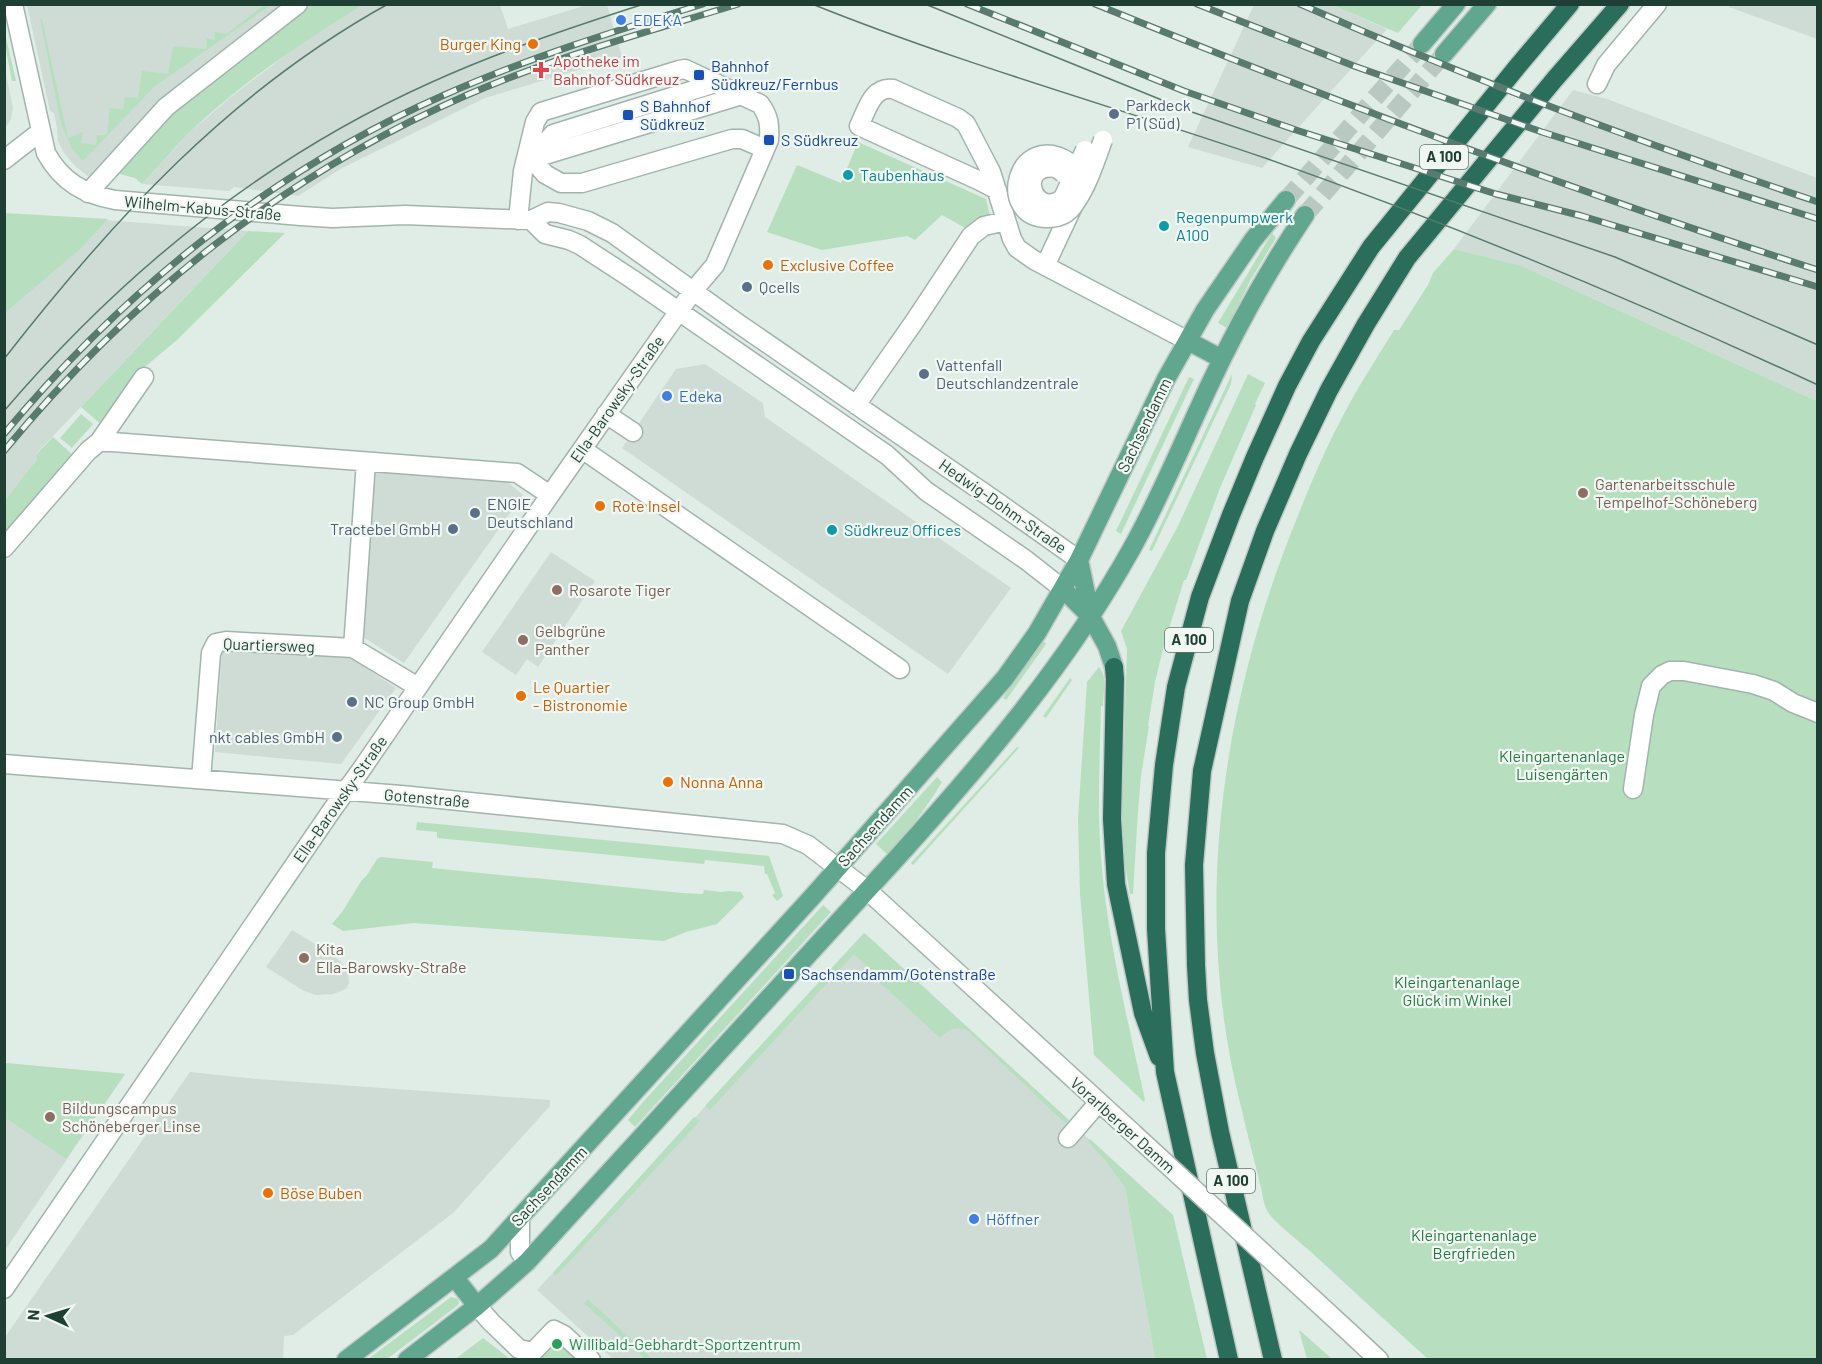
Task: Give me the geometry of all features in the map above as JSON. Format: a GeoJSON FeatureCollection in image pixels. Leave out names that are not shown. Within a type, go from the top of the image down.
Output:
{"type":"FeatureCollection","features":[{"type":"Feature","properties":{"kind":"highway","name":"A 100"},"geometry":{"type":"LineString","coordinates":[[1229,1359],[1165,1072],[1156,929],[1156,853],[1164,765],[1176,687],[1200,597],[1255,457],[1311,340],[1371,247],[1570,4]]}},
{"type":"Feature","properties":{"kind":"highway","name":"A 100"},"geometry":{"type":"LineString","coordinates":[[1273,1359],[1220,1132],[1205,1053],[1196,965],[1194,865],[1202,771],[1220,682],[1240,601],[1265,531],[1324,400],[1366,324],[1407,258],[1620,4]]}},
{"type":"Feature","properties":{"kind":"highway"},"geometry":{"type":"LineString","coordinates":[[1114,667],[1112,819],[1116,884],[1143,1013],[1165,1072]]}},
{"type":"Feature","properties":{"kind":"main road"},"geometry":{"type":"LineString","coordinates":[[1422,44],[1456,4]]}},
{"type":"Feature","properties":{"kind":"main road"},"geometry":{"type":"LineString","coordinates":[[1444,54],[1487,4]]}},
{"type":"Feature","properties":{"kind":"main road","name":"Sachsendamm"},"geometry":{"type":"LineString","coordinates":[[346,1359],[455,1278],[490,1249],[520,1219],[839,867],[1005,678],[1037,633],[1079,560],[1166,379],[1205,310],[1237,263],[1286,200]]}},
{"type":"Feature","properties":{"kind":"main road","name":"Sachsendamm"},"geometry":{"type":"LineString","coordinates":[[406,1359],[477,1306],[527,1262],[948,801],[1010,727],[1091,617],[1135,542],[1222,358],[1271,267],[1305,215]]}},
{"type":"Feature","properties":{"kind":"main road"},"geometry":{"type":"LineString","coordinates":[[1188,341],[1222,358]]}},
{"type":"Feature","properties":{"kind":"main road","name":"Hedwig-Dohm-Straße"},"geometry":{"type":"LineString","coordinates":[[1079,560],[1091,617]]}},
{"type":"Feature","properties":{"kind":"main road","name":"Hedwig-Dohm-Straße"},"geometry":{"type":"LineString","coordinates":[[1063,589],[1091,617]]}},
{"type":"Feature","properties":{"kind":"main road"},"geometry":{"type":"LineString","coordinates":[[1091,617],[1107,646],[1114,667]]}},
{"type":"Feature","properties":{"kind":"main road"},"geometry":{"type":"LineString","coordinates":[[455,1278],[477,1306]]}},
{"type":"Feature","properties":{"kind":"street"},"geometry":{"type":"LineString","coordinates":[[88,193],[166,107],[298,4]]}},
{"type":"Feature","properties":{"kind":"street"},"geometry":{"type":"LineString","coordinates":[[1597,84],[1606,65],[1657,4]]}},
{"type":"Feature","properties":{"kind":"street","name":"Wilhelm-Kabus-Straße"},"geometry":{"type":"LineString","coordinates":[[10,9],[46,153],[71,183],[88,193],[115,200],[332,218],[405,215],[524,220],[548,212],[573,216],[612,233],[693,291]]}},
{"type":"Feature","properties":{"kind":"street"},"geometry":{"type":"LineString","coordinates":[[679,311],[592,251],[569,240],[545,234],[524,220],[528,157],[535,122],[541,112],[685,69],[742,95]]}},
{"type":"Feature","properties":{"kind":"street"},"geometry":{"type":"LineString","coordinates":[[528,157],[553,134],[716,83]]}},
{"type":"Feature","properties":{"kind":"street"},"geometry":{"type":"LineString","coordinates":[[997,190],[859,126],[873,96],[880,90],[893,89],[958,118],[966,124],[991,172],[1017,248],[1040,263],[1188,341]]}},
{"type":"Feature","properties":{"kind":"street"},"geometry":{"type":"LineString","coordinates":[[528,157],[742,95]]}},
{"type":"Feature","properties":{"kind":"street","name":"Ella-Barowsky-Straße"},"geometry":{"type":"LineString","coordinates":[[4,1289],[606,414],[693,291],[715,265],[769,140],[768,114],[760,104],[742,95]]}},
{"type":"Feature","properties":{"kind":"street"},"geometry":{"type":"LineString","coordinates":[[4,160],[40,132]]}},
{"type":"Feature","properties":{"kind":"street"},"geometry":{"type":"LineString","coordinates":[[1040,263],[1067,191],[1066,168],[1048,167],[1039,171],[1032,182],[1035,197],[1047,204],[1056,203],[1063,198],[1098,137]]}},
{"type":"Feature","properties":{"kind":"street"},"geometry":{"type":"LineString","coordinates":[[528,157],[545,174],[561,183],[582,183],[732,139],[742,139],[765,149]]}},
{"type":"Feature","properties":{"kind":"street"},"geometry":{"type":"LineString","coordinates":[[856,405],[971,236],[984,226],[1006,221]]}},
{"type":"Feature","properties":{"kind":"street","name":"Hedwig-Dohm-Straße"},"geometry":{"type":"LineString","coordinates":[[693,291],[1079,560]]}},
{"type":"Feature","properties":{"kind":"street","name":"Hedwig-Dohm-Straße"},"geometry":{"type":"LineString","coordinates":[[679,311],[887,455],[926,491],[1026,560],[1063,589]]}},
{"type":"Feature","properties":{"kind":"street"},"geometry":{"type":"LineString","coordinates":[[4,548],[88,451],[99,442],[144,377]]}},
{"type":"Feature","properties":{"kind":"street"},"geometry":{"type":"LineString","coordinates":[[606,414],[633,432]]}},
{"type":"Feature","properties":{"kind":"street"},"geometry":{"type":"LineString","coordinates":[[99,442],[517,473],[550,495]]}},
{"type":"Feature","properties":{"kind":"street"},"geometry":{"type":"LineString","coordinates":[[582,449],[900,669]]}},
{"type":"Feature","properties":{"kind":"street"},"geometry":{"type":"LineString","coordinates":[[353,648],[366,462]]}},
{"type":"Feature","properties":{"kind":"street","name":"Quartiersweg"},"geometry":{"type":"LineString","coordinates":[[201,779],[211,653],[216,643],[226,641],[353,648],[418,687]]}},
{"type":"Feature","properties":{"kind":"street"},"geometry":{"type":"LineString","coordinates":[[1633,789],[1644,715],[1651,686],[1662,675],[1670,671],[1684,671],[1753,684],[1818,713]]}},
{"type":"Feature","properties":{"kind":"street","name":"Gotenstraße"},"geometry":{"type":"LineString","coordinates":[[4,764],[346,791],[783,834],[808,844],[867,890]]}},
{"type":"Feature","properties":{"kind":"street","name":"Vorarlberger Damm"},"geometry":{"type":"LineString","coordinates":[[867,890],[1379,1359]]}},
{"type":"Feature","properties":{"kind":"street"},"geometry":{"type":"LineString","coordinates":[[1068,1138],[1099,1102]]}},
{"type":"Feature","properties":{"kind":"street"},"geometry":{"type":"LineString","coordinates":[[520,1219],[520,1252],[527,1262]]}},
{"type":"Feature","properties":{"kind":"street"},"geometry":{"type":"LineString","coordinates":[[477,1306],[519,1349],[533,1352],[554,1330],[564,1335],[591,1359]]}},
{"type":"Feature","properties":{"kind":"shaded area"},"geometry":{"type":"Polygon","coordinates":[[[1730,4],[1817,5],[1817,39],[1729,7],[1730,4]]]}},
{"type":"Feature","properties":{"kind":"shaded area"},"geometry":{"type":"Polygon","coordinates":[[[27,5],[312,5],[182,102],[116,173],[108,188],[75,166],[58,141],[54,113],[50,111],[27,5]]]}},
{"type":"Feature","properties":{"kind":"shaded area"},"geometry":{"type":"Polygon","coordinates":[[[363,5],[500,5],[508,29],[587,5],[607,5],[622,57],[485,98],[342,168],[298,196],[234,187],[229,191],[142,184],[189,133],[232,96],[312,35],[363,5]]]}},
{"type":"Feature","properties":{"kind":"shaded area"},"geometry":{"type":"Polygon","coordinates":[[[1254,5],[1332,5],[1387,29],[1262,168],[1188,147],[1254,5]]]}},
{"type":"Feature","properties":{"kind":"shaded area"},"geometry":{"type":"Polygon","coordinates":[[[5,69],[13,108],[11,119],[5,129],[5,69]]]}},
{"type":"Feature","properties":{"kind":"shaded area"},"geometry":{"type":"Polygon","coordinates":[[[1573,90],[1607,99],[1817,178],[1817,401],[1522,266],[1454,249],[1573,90]]]}},
{"type":"Feature","properties":{"kind":"shaded area"},"geometry":{"type":"Polygon","coordinates":[[[65,217],[248,231],[37,453],[37,459],[5,500],[5,277],[65,217]]]}},
{"type":"Feature","properties":{"kind":"shaded area","name":"Südkreuz Offices"},"geometry":{"type":"Polygon","coordinates":[[[705,364],[763,403],[765,417],[1011,588],[948,674],[622,448],[676,369],[705,364]]]}},
{"type":"Feature","properties":{"kind":"shaded area"},"geometry":{"type":"Polygon","coordinates":[[[375,469],[504,479],[523,495],[404,663],[360,635],[375,469]]]}},
{"type":"Feature","properties":{"kind":"shaded area"},"geometry":{"type":"Polygon","coordinates":[[[551,552],[595,581],[538,667],[527,659],[516,675],[482,652],[551,552]]]}},
{"type":"Feature","properties":{"kind":"shaded area"},"geometry":{"type":"Polygon","coordinates":[[[222,651],[351,658],[396,688],[341,764],[215,752],[222,651]]]}},
{"type":"Feature","properties":{"kind":"shaded area","name":"Kita Ella-Barowsky-Straße"},"geometry":{"type":"Polygon","coordinates":[[[292,930],[341,962],[348,972],[349,983],[346,989],[333,994],[316,995],[304,991],[266,967],[292,930]]]}},
{"type":"Feature","properties":{"kind":"shaded area"},"geometry":{"type":"Polygon","coordinates":[[[864,933],[1115,1163],[1115,1173],[1125,1188],[1155,1359],[613,1359],[537,1290],[864,933]]]}},
{"type":"Feature","properties":{"kind":"shaded area","name":"Bildungscampus Schöneberger Linse"},"geometry":{"type":"Polygon","coordinates":[[[5,1063],[125,1074],[5,1250],[5,1063]]]}},
{"type":"Feature","properties":{"kind":"shaded area"},"geometry":{"type":"Polygon","coordinates":[[[190,1072],[550,1100],[550,1106],[453,1213],[293,1335],[284,1336],[283,1359],[5,1359],[5,1337],[190,1072]]]}},
{"type":"Feature","properties":{"kind":"green space"},"geometry":{"type":"Polygon","coordinates":[[[264,5],[271,5],[155,86],[83,161],[72,149],[61,124],[40,19],[68,138],[83,132],[81,143],[96,145],[97,135],[107,135],[110,108],[123,109],[125,97],[138,98],[142,71],[168,74],[173,46],[206,49],[207,38],[214,40],[215,32],[227,34],[264,5]]]}},
{"type":"Feature","properties":{"kind":"green space"},"geometry":{"type":"Polygon","coordinates":[[[312,5],[363,5],[295,49],[230,97],[189,133],[142,184],[135,178],[116,173],[182,102],[312,5]]]}},
{"type":"Feature","properties":{"kind":"green space"},"geometry":{"type":"Polygon","coordinates":[[[1332,5],[1422,5],[1398,33],[1332,5]]]}},
{"type":"Feature","properties":{"kind":"green space"},"geometry":{"type":"Polygon","coordinates":[[[4,29],[16,81],[12,81],[4,29]]]}},
{"type":"Feature","properties":{"kind":"green space"},"geometry":{"type":"Polygon","coordinates":[[[858,142],[986,199],[990,216],[967,229],[942,215],[915,240],[907,236],[822,250],[767,232],[797,165],[841,183],[858,142]]]}},
{"type":"Feature","properties":{"kind":"green space"},"geometry":{"type":"Polygon","coordinates":[[[5,213],[108,219],[81,248],[5,313],[5,213]]]}},
{"type":"Feature","properties":{"kind":"green space"},"geometry":{"type":"Polygon","coordinates":[[[248,231],[285,233],[177,340],[140,371],[103,426],[81,407],[248,231]]]}},
{"type":"Feature","properties":{"kind":"green space"},"geometry":{"type":"Polygon","coordinates":[[[1272,233],[1276,238],[1250,281],[1227,328],[1218,323],[1272,233]]]}},
{"type":"Feature","properties":{"kind":"green space"},"geometry":{"type":"Polygon","coordinates":[[[1454,249],[1522,266],[1817,401],[1817,1359],[1428,1359],[1281,1226],[1265,1206],[1226,1033],[1218,958],[1217,883],[1222,808],[1233,734],[1249,661],[1271,589],[1313,478],[1337,427],[1394,330],[1399,330],[1428,285],[1433,273],[1454,249]]]}},
{"type":"Feature","properties":{"kind":"green space"},"geometry":{"type":"Polygon","coordinates":[[[1232,374],[1231,384],[1152,551],[1149,550],[1232,374]]]}},
{"type":"Feature","properties":{"kind":"green space"},"geometry":{"type":"Polygon","coordinates":[[[1248,374],[1265,383],[1220,488],[1186,580],[1184,580],[1155,682],[1141,776],[1133,894],[1130,894],[1124,858],[1122,815],[1127,649],[1121,631],[1178,526],[1248,374]]]}},
{"type":"Feature","properties":{"kind":"green space"},"geometry":{"type":"Polygon","coordinates":[[[1189,377],[1194,379],[1121,534],[1116,531],[1189,377]]]}},
{"type":"Feature","properties":{"kind":"green space"},"geometry":{"type":"Polygon","coordinates":[[[81,414],[93,424],[72,448],[60,438],[81,414]]]}},
{"type":"Feature","properties":{"kind":"green space"},"geometry":{"type":"Polygon","coordinates":[[[53,437],[74,456],[5,537],[5,500],[37,459],[37,454],[53,437]]]}},
{"type":"Feature","properties":{"kind":"green space"},"geometry":{"type":"Polygon","coordinates":[[[1041,638],[1046,644],[1006,700],[1003,698],[1041,638]]]}},
{"type":"Feature","properties":{"kind":"green space"},"geometry":{"type":"Polygon","coordinates":[[[1099,667],[1102,671],[1104,685],[1103,706],[1101,706],[1099,801],[1104,888],[1113,949],[1144,1102],[1094,1055],[1080,894],[1078,819],[1087,682],[1099,667]]]}},
{"type":"Feature","properties":{"kind":"green space"},"geometry":{"type":"Polygon","coordinates":[[[1070,678],[1072,680],[1046,718],[1043,716],[1070,678]]]}},
{"type":"Feature","properties":{"kind":"green space"},"geometry":{"type":"Polygon","coordinates":[[[1017,747],[1019,748],[913,865],[911,863],[1017,747]]]}},
{"type":"Feature","properties":{"kind":"green space"},"geometry":{"type":"Polygon","coordinates":[[[937,777],[942,782],[936,792],[887,854],[876,844],[937,777]]]}},
{"type":"Feature","properties":{"kind":"green space"},"geometry":{"type":"Polygon","coordinates":[[[417,822],[769,856],[783,896],[777,901],[772,895],[775,893],[765,874],[764,866],[705,860],[704,864],[437,838],[437,832],[416,830],[417,822]]]}},
{"type":"Feature","properties":{"kind":"green space"},"geometry":{"type":"Polygon","coordinates":[[[381,857],[433,862],[432,868],[682,893],[703,894],[704,890],[741,892],[744,897],[717,924],[686,932],[664,941],[414,923],[343,931],[332,924],[377,859],[381,857]]]}},
{"type":"Feature","properties":{"kind":"green space"},"geometry":{"type":"Polygon","coordinates":[[[823,905],[831,912],[635,1127],[628,1120],[642,1103],[823,905]]]}},
{"type":"Feature","properties":{"kind":"green space"},"geometry":{"type":"Polygon","coordinates":[[[864,933],[1069,1120],[1065,1123],[968,1031],[953,1029],[940,1038],[876,979],[878,976],[854,954],[710,1110],[705,1106],[864,933]]]}},
{"type":"Feature","properties":{"kind":"green space","name":"Bildungscampus Schöneberger Linse"},"geometry":{"type":"Polygon","coordinates":[[[5,1063],[125,1074],[66,1159],[5,1119],[5,1063]]]}},
{"type":"Feature","properties":{"kind":"green space"},"geometry":{"type":"Polygon","coordinates":[[[694,1117],[700,1121],[556,1276],[553,1273],[694,1117]]]}},
{"type":"Feature","properties":{"kind":"green space"},"geometry":{"type":"Polygon","coordinates":[[[1090,1139],[1173,1215],[1207,1359],[1155,1359],[1125,1188],[1088,1141],[1090,1139]]]}},
{"type":"Feature","properties":{"kind":"green space"},"geometry":{"type":"Polygon","coordinates":[[[451,1297],[458,1299],[457,1306],[387,1359],[368,1359],[451,1297]]]}},
{"type":"Feature","properties":{"kind":"green space"},"geometry":{"type":"Polygon","coordinates":[[[588,1299],[651,1358],[645,1359],[584,1303],[588,1299]]]}},
{"type":"Feature","properties":{"kind":"green space","name":"Willibald-Gebhardt-Sportzentrum"},"geometry":{"type":"Polygon","coordinates":[[[554,1330],[591,1360],[454,1360],[483,1338],[510,1359],[519,1349],[554,1330]]]}},
{"type":"Feature","properties":{"kind":"green space"},"geometry":{"type":"Polygon","coordinates":[[[1299,1330],[1304,1334],[1332,1359],[1307,1359],[1299,1330]]]}},
{"type":"Feature","properties":{"kind":"tunnel"},"geometry":{"type":"LineString","coordinates":[[1286,200],[1422,44]]}},
{"type":"Feature","properties":{"kind":"tunnel"},"geometry":{"type":"LineString","coordinates":[[1305,215],[1444,54]]}},
{"type":"Feature","properties":{"kind":"tram line"},"geometry":{"type":"LineString","coordinates":[[4,359],[88,256],[178,161],[277,76],[331,38],[388,4]]}},
{"type":"Feature","properties":{"kind":"tram line"},"geometry":{"type":"LineString","coordinates":[[4,411],[97,312],[147,266],[200,222],[254,182],[370,112],[432,82],[537,40],[644,4]]}},
{"type":"Feature","properties":{"kind":"tram line"},"geometry":{"type":"LineString","coordinates":[[812,4],[925,46],[1268,159],[1408,210],[1614,294],[1818,385]]}},
{"type":"Feature","properties":{"kind":"tram line"},"geometry":{"type":"LineString","coordinates":[[925,4],[1189,111],[1615,257],[1818,345]]}},
{"type":"Feature","properties":{"kind":"railway"},"geometry":{"type":"LineString","coordinates":[[4,434],[50,381],[150,284],[260,198],[318,160],[379,126],[506,69],[703,4]]}},
{"type":"Feature","properties":{"kind":"railway"},"geometry":{"type":"LineString","coordinates":[[4,451],[104,341],[158,292],[214,245],[273,202],[335,163],[399,127],[500,81],[601,46],[738,4]]}},
{"type":"Feature","properties":{"kind":"railway"},"geometry":{"type":"LineString","coordinates":[[967,4],[1184,91],[1296,130],[1496,194],[1582,216],[1818,287]]}},
{"type":"Feature","properties":{"kind":"railway"},"geometry":{"type":"LineString","coordinates":[[1095,4],[1454,144],[1635,209],[1818,270]]}},
{"type":"Feature","properties":{"kind":"railway"},"geometry":{"type":"LineString","coordinates":[[1197,4],[1354,66],[1542,132],[1818,219]]}},
{"type":"Feature","properties":{"kind":"railway"},"geometry":{"type":"LineString","coordinates":[[1300,4],[1556,109],[1818,202]]}},
{"type":"Feature","properties":{"kind":"place","name":"EDEKA"},"geometry":{"type":"Point","coordinates":[621,20]}},
{"type":"Feature","properties":{"kind":"place","name":"Burger King"},"geometry":{"type":"Point","coordinates":[533,44]}},
{"type":"Feature","properties":{"kind":"place","name":"Apotheke im Bahnhof Südkreuz"},"geometry":{"type":"Point","coordinates":[541,70]}},
{"type":"Feature","properties":{"kind":"place","name":"Bahnhof Südkreuz/Fernbus"},"geometry":{"type":"Point","coordinates":[699,75]}},
{"type":"Feature","properties":{"kind":"place","name":"Parkdeck P1 (Süd)"},"geometry":{"type":"Point","coordinates":[1114,114]}},
{"type":"Feature","properties":{"kind":"place","name":"S Bahnhof Südkreuz"},"geometry":{"type":"Point","coordinates":[628,115]}},
{"type":"Feature","properties":{"kind":"place","name":"S Südkreuz"},"geometry":{"type":"Point","coordinates":[769,140]}},
{"type":"Feature","properties":{"kind":"place","name":"Taubenhaus"},"geometry":{"type":"Point","coordinates":[848,175]}},
{"type":"Feature","properties":{"kind":"place","name":"Regenpumpwerk A100"},"geometry":{"type":"Point","coordinates":[1164,226]}},
{"type":"Feature","properties":{"kind":"place","name":"Exclusive Coffee"},"geometry":{"type":"Point","coordinates":[768,265]}},
{"type":"Feature","properties":{"kind":"place","name":"Qcells"},"geometry":{"type":"Point","coordinates":[747,287]}},
{"type":"Feature","properties":{"kind":"place","name":"Vattenfall Deutschlandzentrale"},"geometry":{"type":"Point","coordinates":[924,374]}},
{"type":"Feature","properties":{"kind":"place","name":"Edeka"},"geometry":{"type":"Point","coordinates":[667,396]}},
{"type":"Feature","properties":{"kind":"place","name":"Gartenarbeitsschule Tempelhof-Schöneberg"},"geometry":{"type":"Point","coordinates":[1583,493]}},
{"type":"Feature","properties":{"kind":"place","name":"Rote Insel"},"geometry":{"type":"Point","coordinates":[600,506]}},
{"type":"Feature","properties":{"kind":"place","name":"ENGIE Deutschland"},"geometry":{"type":"Point","coordinates":[475,513]}},
{"type":"Feature","properties":{"kind":"place","name":"Tractebel GmbH"},"geometry":{"type":"Point","coordinates":[453,529]}},
{"type":"Feature","properties":{"kind":"place","name":"Südkreuz Offices"},"geometry":{"type":"Point","coordinates":[832,530]}},
{"type":"Feature","properties":{"kind":"place","name":"Rosarote Tiger"},"geometry":{"type":"Point","coordinates":[557,590]}},
{"type":"Feature","properties":{"kind":"place","name":"Gelbgrüne Panther"},"geometry":{"type":"Point","coordinates":[523,640]}},
{"type":"Feature","properties":{"kind":"place","name":"Le Quartier - Bistronomie"},"geometry":{"type":"Point","coordinates":[521,696]}},
{"type":"Feature","properties":{"kind":"place","name":"NC Group GmbH"},"geometry":{"type":"Point","coordinates":[352,702]}},
{"type":"Feature","properties":{"kind":"place","name":"nkt cables GmbH"},"geometry":{"type":"Point","coordinates":[337,737]}},
{"type":"Feature","properties":{"kind":"place","name":"Nonna Anna"},"geometry":{"type":"Point","coordinates":[668,782]}},
{"type":"Feature","properties":{"kind":"place","name":"Kita Ella-Barowsky-Straße"},"geometry":{"type":"Point","coordinates":[304,958]}},
{"type":"Feature","properties":{"kind":"place","name":"Sachsendamm/Gotenstraße"},"geometry":{"type":"Point","coordinates":[789,974]}},
{"type":"Feature","properties":{"kind":"place","name":"Bildungscampus Schöneberger Linse"},"geometry":{"type":"Point","coordinates":[50,1117]}},
{"type":"Feature","properties":{"kind":"place","name":"Böse Buben"},"geometry":{"type":"Point","coordinates":[268,1193]}},
{"type":"Feature","properties":{"kind":"place","name":"Höffner"},"geometry":{"type":"Point","coordinates":[974,1219]}},
{"type":"Feature","properties":{"kind":"place","name":"Willibald-Gebhardt-Sportzentrum"},"geometry":{"type":"Point","coordinates":[557,1344]}},
{"type":"Feature","properties":{"kind":"park label","name":"Kleingartenanlage Luisengärten"},"geometry":{"type":"Point","coordinates":[1562,765]}},
{"type":"Feature","properties":{"kind":"park label","name":"Kleingartenanlage Glück im Winkel"},"geometry":{"type":"Point","coordinates":[1457,991]}},
{"type":"Feature","properties":{"kind":"park label","name":"Kleingartenanlage Bergfrieden"},"geometry":{"type":"Point","coordinates":[1474,1244]}}]}
